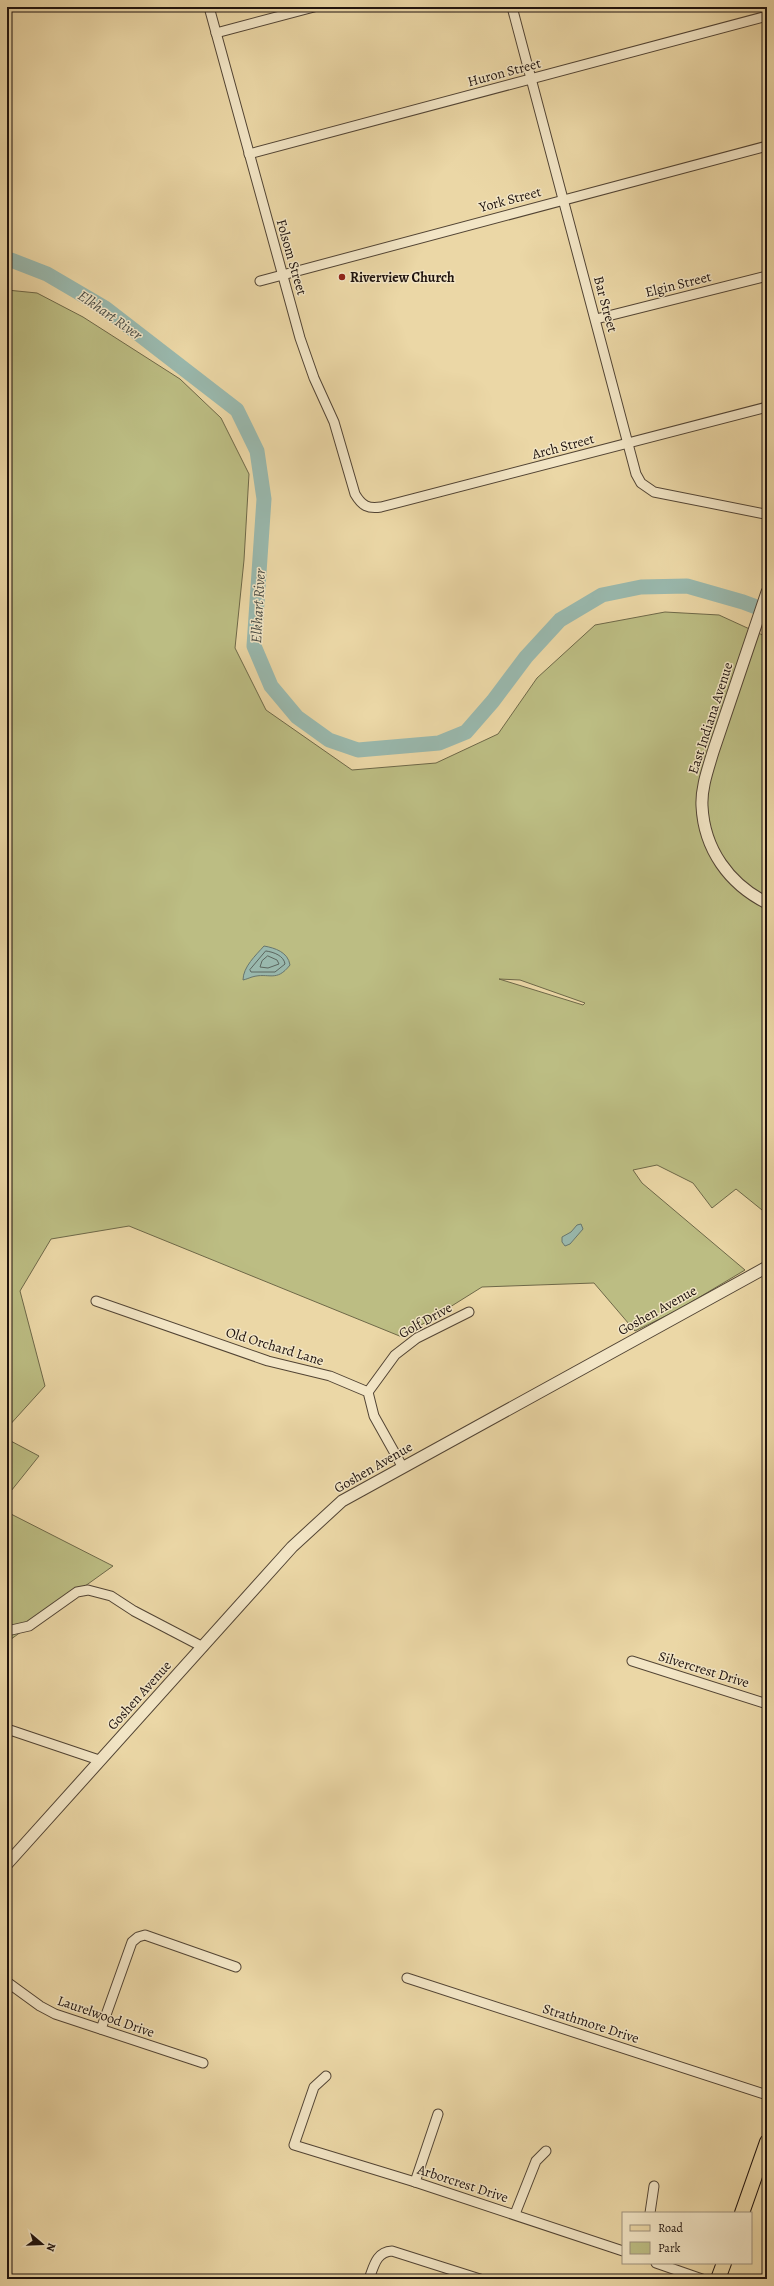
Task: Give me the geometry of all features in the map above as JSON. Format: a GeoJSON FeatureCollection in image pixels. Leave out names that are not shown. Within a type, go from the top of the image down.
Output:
{"type":"FeatureCollection","features":[{"type":"Feature","properties":{"kind":"main road"},"geometry":{"type":"LineString","coordinates":[[742,2212],[767,2142]]}},
{"type":"Feature","properties":{"kind":"main road"},"geometry":{"type":"LineString","coordinates":[[718,2279],[724,2264]]}},
{"type":"Feature","properties":{"kind":"street","name":"Folsom Street"},"geometry":{"type":"LineString","coordinates":[[209,7],[300,338],[314,378],[334,422],[355,494],[359,502],[366,506]]}},
{"type":"Feature","properties":{"kind":"street"},"geometry":{"type":"LineString","coordinates":[[216,33],[314,7]]}},
{"type":"Feature","properties":{"kind":"street","name":"Bar Street"},"geometry":{"type":"LineString","coordinates":[[512,7],[636,474],[641,483],[654,492],[765,514]]}},
{"type":"Feature","properties":{"kind":"street","name":"Huron Street"},"geometry":{"type":"LineString","coordinates":[[249,154],[767,16]]}},
{"type":"Feature","properties":{"kind":"street","name":"York Street"},"geometry":{"type":"LineString","coordinates":[[260,281],[767,146]]}},
{"type":"Feature","properties":{"kind":"street","name":"Elgin Street"},"geometry":{"type":"LineString","coordinates":[[596,319],[767,276]]}},
{"type":"Feature","properties":{"kind":"street","name":"Arch Street"},"geometry":{"type":"LineString","coordinates":[[366,506],[381,507],[767,407]]}},
{"type":"Feature","properties":{"kind":"street","name":"East Indiana Avenue"},"geometry":{"type":"LineString","coordinates":[[767,592],[711,759],[705,779],[702,805],[709,842],[717,858],[727,873],[742,887],[767,903]]}},
{"type":"Feature","properties":{"kind":"street","name":"Goshen Avenue"},"geometry":{"type":"LineString","coordinates":[[7,1864],[292,1547],[342,1500],[767,1267]]}},
{"type":"Feature","properties":{"kind":"street","name":"Old Orchard Lane"},"geometry":{"type":"LineString","coordinates":[[96,1301],[268,1361],[330,1376],[368,1392]]}},
{"type":"Feature","properties":{"kind":"street","name":"Golf Drive"},"geometry":{"type":"LineString","coordinates":[[368,1392],[395,1355],[417,1338],[469,1312]]}},
{"type":"Feature","properties":{"kind":"street"},"geometry":{"type":"LineString","coordinates":[[368,1392],[374,1416],[402,1466]]}},
{"type":"Feature","properties":{"kind":"street"},"geometry":{"type":"LineString","coordinates":[[7,1632],[29,1626],[77,1592],[88,1590],[111,1596],[134,1611],[203,1647]]}},
{"type":"Feature","properties":{"kind":"street","name":"Silvercrest Drive"},"geometry":{"type":"LineString","coordinates":[[632,1661],[767,1704]]}},
{"type":"Feature","properties":{"kind":"street"},"geometry":{"type":"LineString","coordinates":[[7,1729],[99,1760]]}},
{"type":"Feature","properties":{"kind":"street"},"geometry":{"type":"LineString","coordinates":[[101,2029],[132,1942],[138,1936],[145,1935],[236,1967]]}},
{"type":"Feature","properties":{"kind":"street","name":"Strathmore Drive"},"geometry":{"type":"LineString","coordinates":[[407,1978],[767,2095]]}},
{"type":"Feature","properties":{"kind":"street","name":"Laurelwood Drive"},"geometry":{"type":"LineString","coordinates":[[7,1982],[40,2006],[55,2014],[203,2063]]}},
{"type":"Feature","properties":{"kind":"street","name":"Arborcrest Drive"},"geometry":{"type":"LineString","coordinates":[[326,2076],[314,2087],[294,2145],[515,2214],[622,2251]]}},
{"type":"Feature","properties":{"kind":"street"},"geometry":{"type":"LineString","coordinates":[[415,2182],[438,2114]]}},
{"type":"Feature","properties":{"kind":"street"},"geometry":{"type":"LineString","coordinates":[[515,2214],[536,2161],[546,2151]]}},
{"type":"Feature","properties":{"kind":"street"},"geometry":{"type":"LineString","coordinates":[[650,2212],[654,2186]]}},
{"type":"Feature","properties":{"kind":"street"},"geometry":{"type":"LineString","coordinates":[[369,2279],[378,2256],[383,2252],[392,2250],[480,2279]]}},
{"type":"Feature","properties":{"kind":"street"},"geometry":{"type":"LineString","coordinates":[[659,2264],[702,2279]]}},
{"type":"Feature","properties":{"kind":"green space"},"geometry":{"type":"Polygon","coordinates":[[[7,290],[37,293],[83,317],[180,379],[221,418],[249,474],[244,560],[235,648],[266,710],[352,770],[436,763],[498,734],[537,678],[595,625],[665,612],[719,615],[767,637],[767,1212],[762,1210],[736,1189],[712,1208],[693,1183],[657,1165],[633,1170],[642,1183],[745,1270],[678,1310],[635,1331],[594,1283],[482,1287],[402,1337],[129,1226],[51,1239],[20,1291],[45,1386],[7,1428],[7,290]],[[499,979],[583,1005],[585,1003],[520,980],[499,979]]]}},
{"type":"Feature","properties":{"kind":"green space"},"geometry":{"type":"Polygon","coordinates":[[[7,1439],[39,1456],[7,1496],[7,1439]]]}},
{"type":"Feature","properties":{"kind":"green space"},"geometry":{"type":"Polygon","coordinates":[[[7,1512],[113,1566],[7,1642],[7,1512]]]}},
{"type":"Feature","properties":{"kind":"water"},"geometry":{"type":"Polygon","coordinates":[[[264,946],[280,951],[287,957],[290,965],[281,974],[272,976],[258,976],[243,980],[245,970],[264,946]]]}},
{"type":"Feature","properties":{"kind":"water"},"geometry":{"type":"Polygon","coordinates":[[[581,1224],[583,1229],[570,1244],[565,1246],[562,1242],[562,1237],[571,1232],[577,1225],[581,1224]]]}},
{"type":"Feature","properties":{"kind":"waterway","name":"Elkhart River"},"geometry":{"type":"LineString","coordinates":[[7,260],[11,260],[47,274],[105,308],[237,410],[257,451],[264,499],[254,646],[271,686],[297,717],[329,740],[358,750],[439,743],[466,732],[493,701],[526,657],[560,620],[602,595],[641,587],[687,586],[743,602],[767,611]]}},
{"type":"Feature","properties":{"kind":"place","name":"Riverview Church"},"geometry":{"type":"Point","coordinates":[342,277]}}]}
